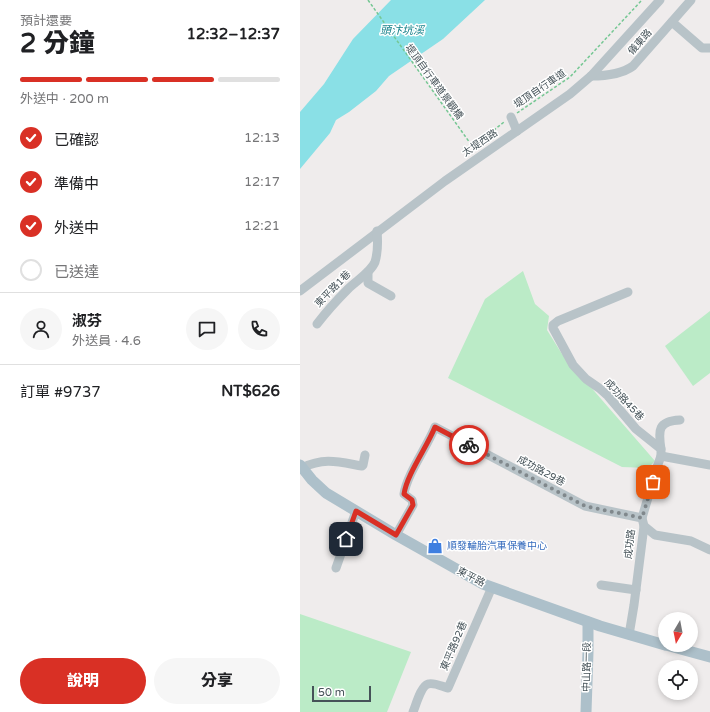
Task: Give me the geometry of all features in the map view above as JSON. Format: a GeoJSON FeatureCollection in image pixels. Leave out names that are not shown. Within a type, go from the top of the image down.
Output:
{"type":"FeatureCollection","features":[{"type":"Feature","properties":{"kind":"main road","name":"東平路"},"geometry":{"type":"LineString","coordinates":[[301,466],[312,480],[326,492],[396,535],[476,581],[588,622],[658,643]]}},
{"type":"Feature","properties":{"kind":"main road","name":"中山路一段"},"geometry":{"type":"LineString","coordinates":[[586,712],[588,622]]}},
{"type":"Feature","properties":{"kind":"main road","name":"東平路"},"geometry":{"type":"LineString","coordinates":[[691,652],[710,657]]}},
{"type":"Feature","properties":{"kind":"street","name":"太堤西路"},"geometry":{"type":"LineString","coordinates":[[300,291],[445,181],[570,94],[591,76],[660,0]]}},
{"type":"Feature","properties":{"kind":"street","name":"儀東路"},"geometry":{"type":"LineString","coordinates":[[591,76],[602,76],[628,70],[653,45],[691,0]]}},
{"type":"Feature","properties":{"kind":"street"},"geometry":{"type":"LineString","coordinates":[[672,22],[702,48],[710,47]]}},
{"type":"Feature","properties":{"kind":"street"},"geometry":{"type":"LineString","coordinates":[[511,117],[517,131]]}},
{"type":"Feature","properties":{"kind":"street","name":"東平路1巷"},"geometry":{"type":"LineString","coordinates":[[317,324],[328,309],[368,272],[374,263],[378,247],[378,231]]}},
{"type":"Feature","properties":{"kind":"street","name":"東平路1巷"},"geometry":{"type":"LineString","coordinates":[[368,272],[368,283],[391,296]]}},
{"type":"Feature","properties":{"kind":"street","name":"成功路45巷"},"geometry":{"type":"LineString","coordinates":[[628,292],[558,321],[553,325],[553,328],[573,365],[586,379],[608,396],[636,429],[661,453]]}},
{"type":"Feature","properties":{"kind":"street","name":"成功路"},"geometry":{"type":"LineString","coordinates":[[629,635],[636,590],[643,522],[661,453],[661,428],[671,420],[680,420]]}},
{"type":"Feature","properties":{"kind":"street","name":"成功路29巷"},"geometry":{"type":"LineString","coordinates":[[396,535],[413,505],[412,500],[404,494],[405,485],[430,441],[435,427],[585,506],[643,522],[655,535],[691,541],[710,550]]}},
{"type":"Feature","properties":{"kind":"street"},"geometry":{"type":"LineString","coordinates":[[661,453],[710,465]]}},
{"type":"Feature","properties":{"kind":"street"},"geometry":{"type":"LineString","coordinates":[[301,466],[313,462],[324,461],[362,466],[366,456]]}},
{"type":"Feature","properties":{"kind":"street"},"geometry":{"type":"LineString","coordinates":[[336,568],[356,511]]}},
{"type":"Feature","properties":{"kind":"street"},"geometry":{"type":"LineString","coordinates":[[601,585],[636,590]]}},
{"type":"Feature","properties":{"kind":"street","name":"東平路92巷"},"geometry":{"type":"LineString","coordinates":[[413,712],[423,687],[428,684],[433,684],[448,688],[492,587]]}},
{"type":"Feature","properties":{"kind":"path","name":"堤頂自行車道景觀橋"},"geometry":{"type":"LineString","coordinates":[[368,0],[476,152]]}},
{"type":"Feature","properties":{"kind":"path","name":"堤頂自行車道"},"geometry":{"type":"LineString","coordinates":[[476,152],[479,142],[511,117],[570,77],[642,0]]}},
{"type":"Feature","properties":{"kind":"green space"},"geometry":{"type":"Polygon","coordinates":[[[523,271],[535,304],[549,316],[547,330],[562,354],[655,461],[648,468],[622,467],[448,378],[485,299],[523,271]]]}},
{"type":"Feature","properties":{"kind":"green space"},"geometry":{"type":"Polygon","coordinates":[[[710,311],[710,373],[693,386],[665,346],[710,311]]]}},
{"type":"Feature","properties":{"kind":"green space"},"geometry":{"type":"Polygon","coordinates":[[[300,614],[411,652],[387,712],[300,712],[300,614]]]}},
{"type":"Feature","properties":{"kind":"water","name":"頭汴坑溪"},"geometry":{"type":"Polygon","coordinates":[[[391,0],[485,0],[443,39],[389,76],[376,91],[336,120],[330,133],[300,169],[300,112],[324,84],[353,39],[391,0]]]}},
{"type":"Feature","properties":{"kind":"way so far"},"geometry":{"type":"LineString","coordinates":[[469,445],[585,506],[642,518],[653,482]]}},
{"type":"Feature","properties":{"kind":"place","name":"順發輪胎汽車保養中心"},"geometry":{"type":"Point","coordinates":[435,546]}},
{"type":"Feature","properties":{"kind":"route"},"geometry":{"type":"LineString","coordinates":[[346,539],[356,511],[396,535],[413,505],[412,500],[404,494],[405,485],[430,441],[435,427],[469,445]]}}]}
